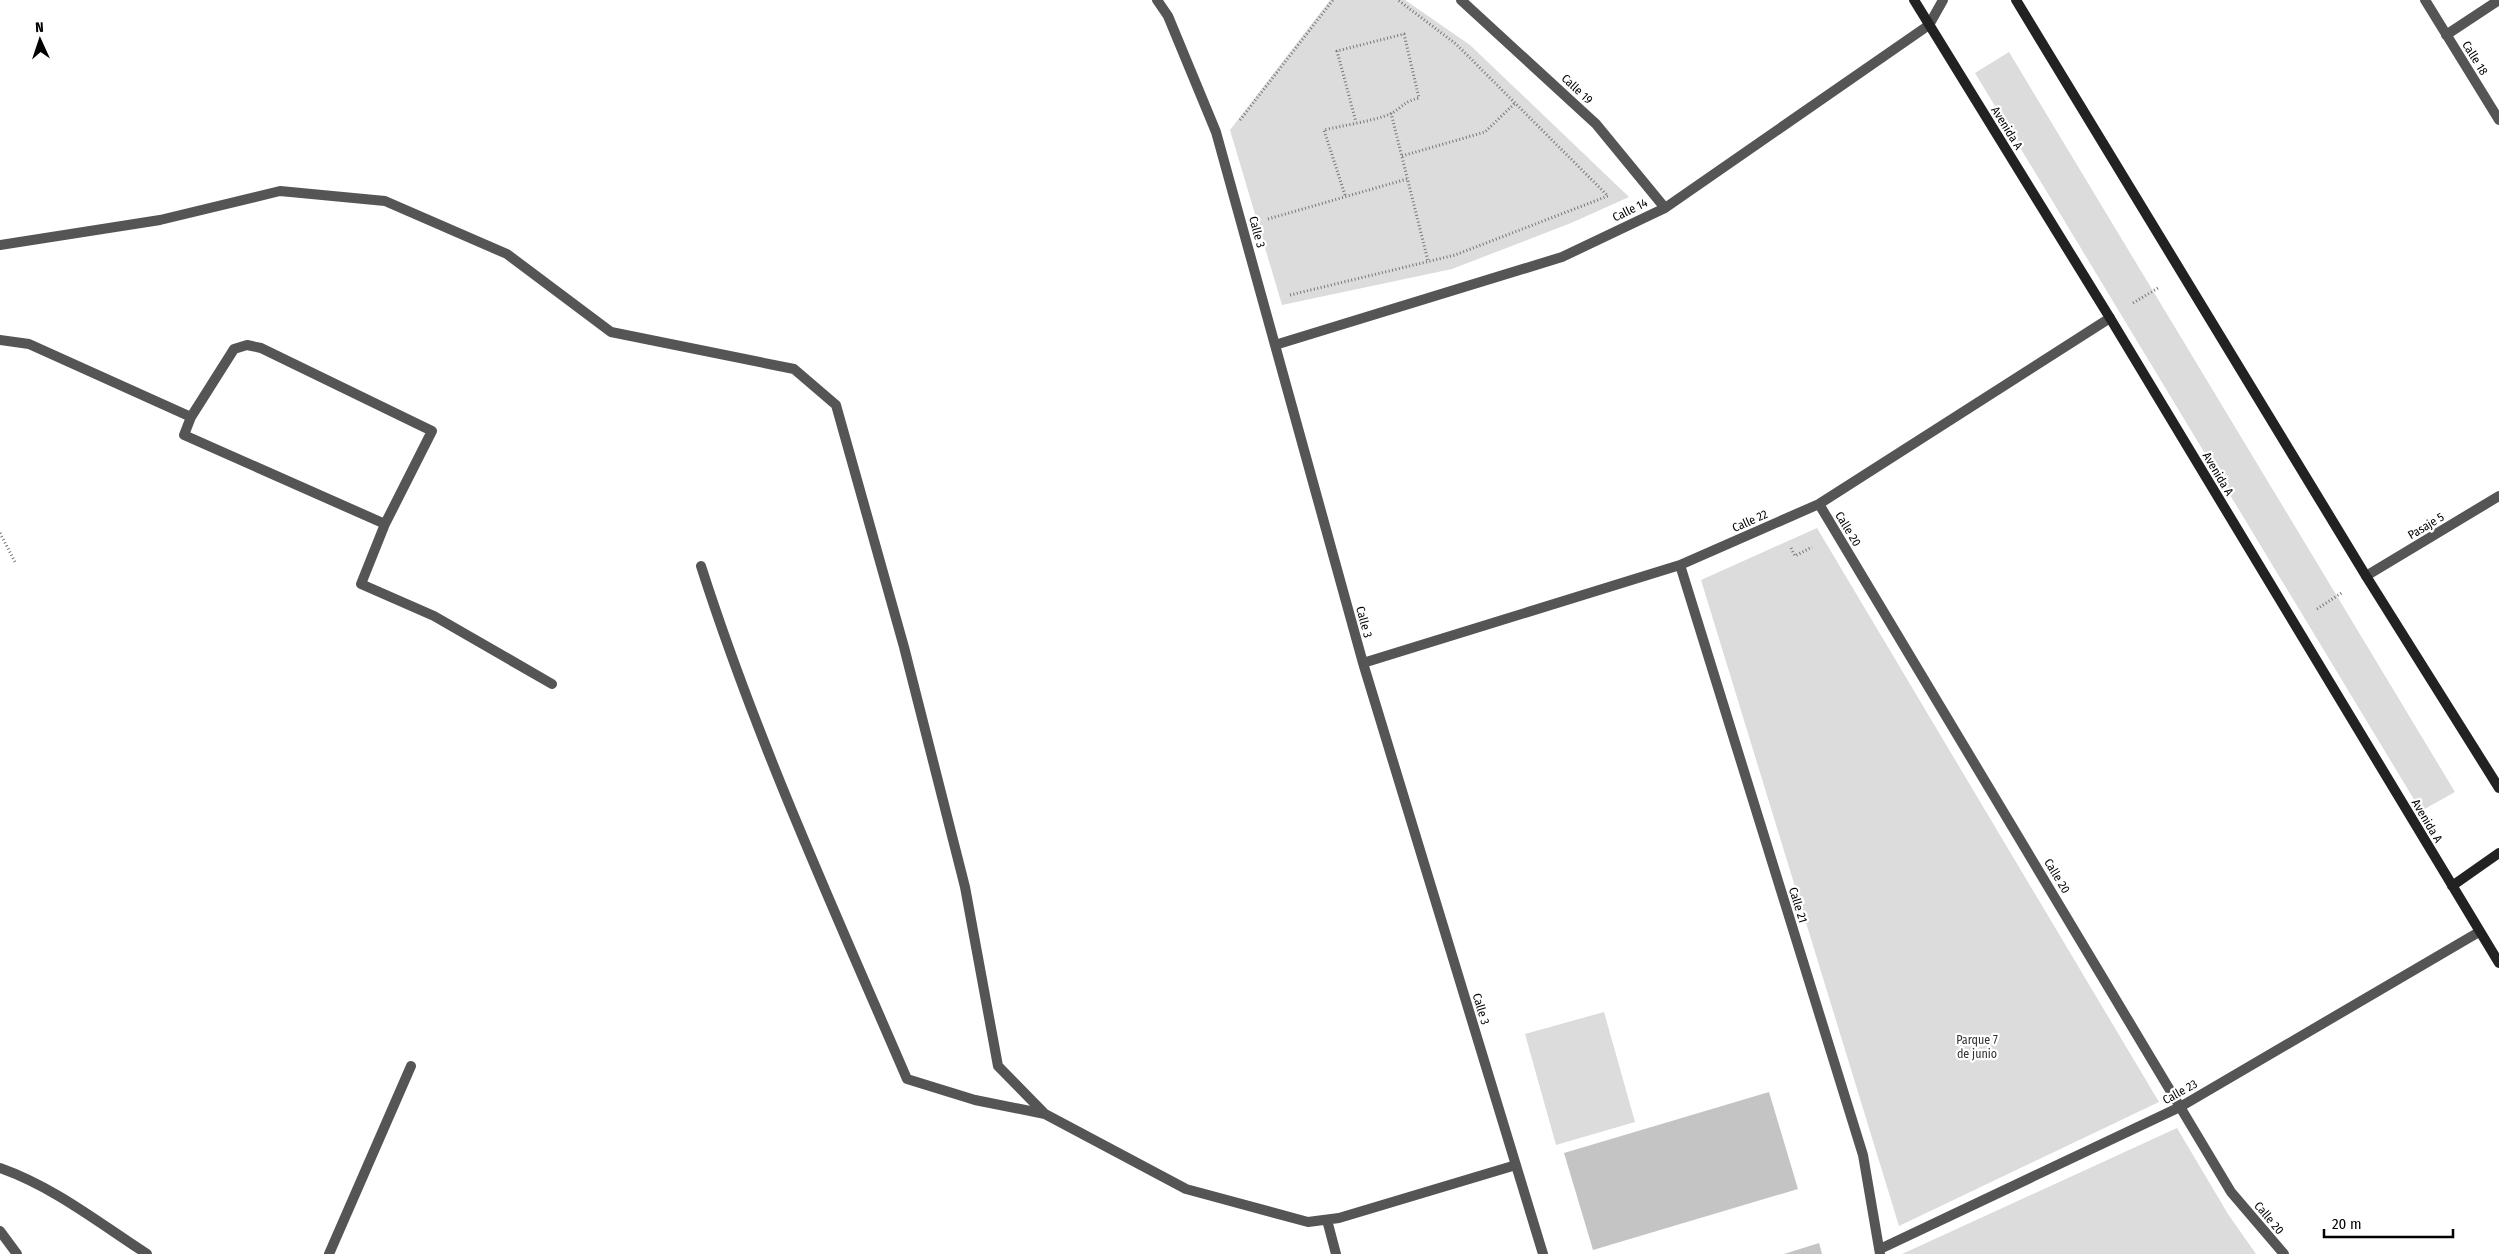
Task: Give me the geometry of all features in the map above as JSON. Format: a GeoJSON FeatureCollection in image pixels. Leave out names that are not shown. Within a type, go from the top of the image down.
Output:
{"type":"FeatureCollection","features":[{"type":"Feature","properties":{"kind":"main road","name":"Avenida A"},"geometry":{"type":"LineString","coordinates":[[1914,0],[2110,318],[2499,963]]}},
{"type":"Feature","properties":{"kind":"main road"},"geometry":{"type":"LineString","coordinates":[[2016,0],[2366,576],[2499,788]]}},
{"type":"Feature","properties":{"kind":"main road"},"geometry":{"type":"LineString","coordinates":[[2452,886],[2499,853]]}},
{"type":"Feature","properties":{"kind":"street","name":"Calle 3"},"geometry":{"type":"LineString","coordinates":[[1157,0],[1168,16],[1216,132],[1363,663],[1542,1254]]}},
{"type":"Feature","properties":{"kind":"street","name":"Calle 19"},"geometry":{"type":"LineString","coordinates":[[1461,0],[1596,124],[1665,208]]}},
{"type":"Feature","properties":{"kind":"street","name":"Calle 14"},"geometry":{"type":"LineString","coordinates":[[1275,345],[1562,257],[1665,208],[1929,25],[1943,0]]}},
{"type":"Feature","properties":{"kind":"street","name":"Calle 18"},"geometry":{"type":"LineString","coordinates":[[2425,0],[2499,120]]}},
{"type":"Feature","properties":{"kind":"street","name":"Calle 18"},"geometry":{"type":"LineString","coordinates":[[2446,34],[2499,0]]}},
{"type":"Feature","properties":{"kind":"street"},"geometry":{"type":"LineString","coordinates":[[0,245],[160,220],[280,192],[385,201],[507,254],[611,332],[794,369],[836,405],[904,647],[966,887],[998,1066],[1045,1114]]}},
{"type":"Feature","properties":{"kind":"street","name":"Calle 22"},"geometry":{"type":"LineString","coordinates":[[1363,663],[1680,565],[1819,504],[2110,318]]}},
{"type":"Feature","properties":{"kind":"street"},"geometry":{"type":"LineString","coordinates":[[0,340],[29,344],[191,417]]}},
{"type":"Feature","properties":{"kind":"street"},"geometry":{"type":"LineString","coordinates":[[385,524],[184,435],[191,417],[234,349],[247,345],[261,348],[432,431],[385,524],[361,584],[434,616],[552,684]]}},
{"type":"Feature","properties":{"kind":"street","name":"Pasaje 5"},"geometry":{"type":"LineString","coordinates":[[2366,576],[2499,496]]}},
{"type":"Feature","properties":{"kind":"street","name":"Calle 20"},"geometry":{"type":"LineString","coordinates":[[1819,504],[2231,1192],[2284,1254]]}},
{"type":"Feature","properties":{"kind":"street","name":"Calle 21"},"geometry":{"type":"LineString","coordinates":[[1680,565],[1863,1155],[1880,1252]]}},
{"type":"Feature","properties":{"kind":"street"},"geometry":{"type":"LineString","coordinates":[[701,566],[717,618],[806,847],[907,1079],[975,1100],[1045,1114],[1186,1189],[1308,1222],[1327,1220],[1516,1165]]}},
{"type":"Feature","properties":{"kind":"street","name":"Calle 23"},"geometry":{"type":"LineString","coordinates":[[1880,1252],[2180,1107],[2479,932]]}},
{"type":"Feature","properties":{"kind":"street"},"geometry":{"type":"LineString","coordinates":[[329,1254],[411,1066]]}},
{"type":"Feature","properties":{"kind":"street"},"geometry":{"type":"LineString","coordinates":[[0,1168],[27,1178],[74,1205],[147,1254]]}},
{"type":"Feature","properties":{"kind":"street"},"geometry":{"type":"LineString","coordinates":[[1327,1220],[1336,1254]]}},
{"type":"Feature","properties":{"kind":"street"},"geometry":{"type":"LineString","coordinates":[[0,1231],[17,1254]]}},
{"type":"Feature","properties":{"kind":"path"},"geometry":{"type":"LineString","coordinates":[[1237,123],[1333,0]]}},
{"type":"Feature","properties":{"kind":"path"},"geometry":{"type":"LineString","coordinates":[[1285,297],[1455,255],[1608,196],[1456,44],[1398,0]]}},
{"type":"Feature","properties":{"kind":"path"},"geometry":{"type":"LineString","coordinates":[[1344,195],[1324,130],[1356,122],[1391,113],[1405,102],[1419,98],[1404,34],[1337,52],[1356,122]]}},
{"type":"Feature","properties":{"kind":"path"},"geometry":{"type":"LineString","coordinates":[[1402,156],[1485,132],[1515,103]]}},
{"type":"Feature","properties":{"kind":"path"},"geometry":{"type":"LineString","coordinates":[[1391,113],[1428,262]]}},
{"type":"Feature","properties":{"kind":"path"},"geometry":{"type":"LineString","coordinates":[[1260,221],[1344,195],[1407,179]]}},
{"type":"Feature","properties":{"kind":"path"},"geometry":{"type":"LineString","coordinates":[[2110,318],[2181,273]]}},
{"type":"Feature","properties":{"kind":"path"},"geometry":{"type":"LineString","coordinates":[[0,533],[15,562]]}},
{"type":"Feature","properties":{"kind":"path"},"geometry":{"type":"LineString","coordinates":[[2294,624],[2366,576]]}},
{"type":"Feature","properties":{"kind":"green space"},"geometry":{"type":"Polygon","coordinates":[[[1330,0],[1405,0],[1470,45],[1629,197],[1571,223],[1452,269],[1282,305],[1230,130],[1330,0]]]}},
{"type":"Feature","properties":{"kind":"green space"},"geometry":{"type":"Polygon","coordinates":[[[2009,52],[2455,792],[2421,811],[1975,73],[2009,52]]]}},
{"type":"Feature","properties":{"kind":"green space","name":"Parque 7 de junio"},"geometry":{"type":"Polygon","coordinates":[[[1817,528],[2159,1102],[1899,1226],[1701,580],[1817,528]]]}},
{"type":"Feature","properties":{"kind":"green space"},"geometry":{"type":"Polygon","coordinates":[[[1604,1012],[1635,1122],[1556,1145],[1525,1034],[1604,1012]]]}},
{"type":"Feature","properties":{"kind":"green space"},"geometry":{"type":"Polygon","coordinates":[[[2177,1128],[2228,1214],[2256,1254],[1902,1254],[2177,1128]]]}},
{"type":"Feature","properties":{"kind":"building"},"geometry":{"type":"Polygon","coordinates":[[[1769,1092],[1798,1189],[1593,1250],[1564,1153],[1769,1092]]]}},
{"type":"Feature","properties":{"kind":"building"},"geometry":{"type":"Polygon","coordinates":[[[1819,1243],[1822,1254],[1784,1254],[1819,1243]]]}}]}
